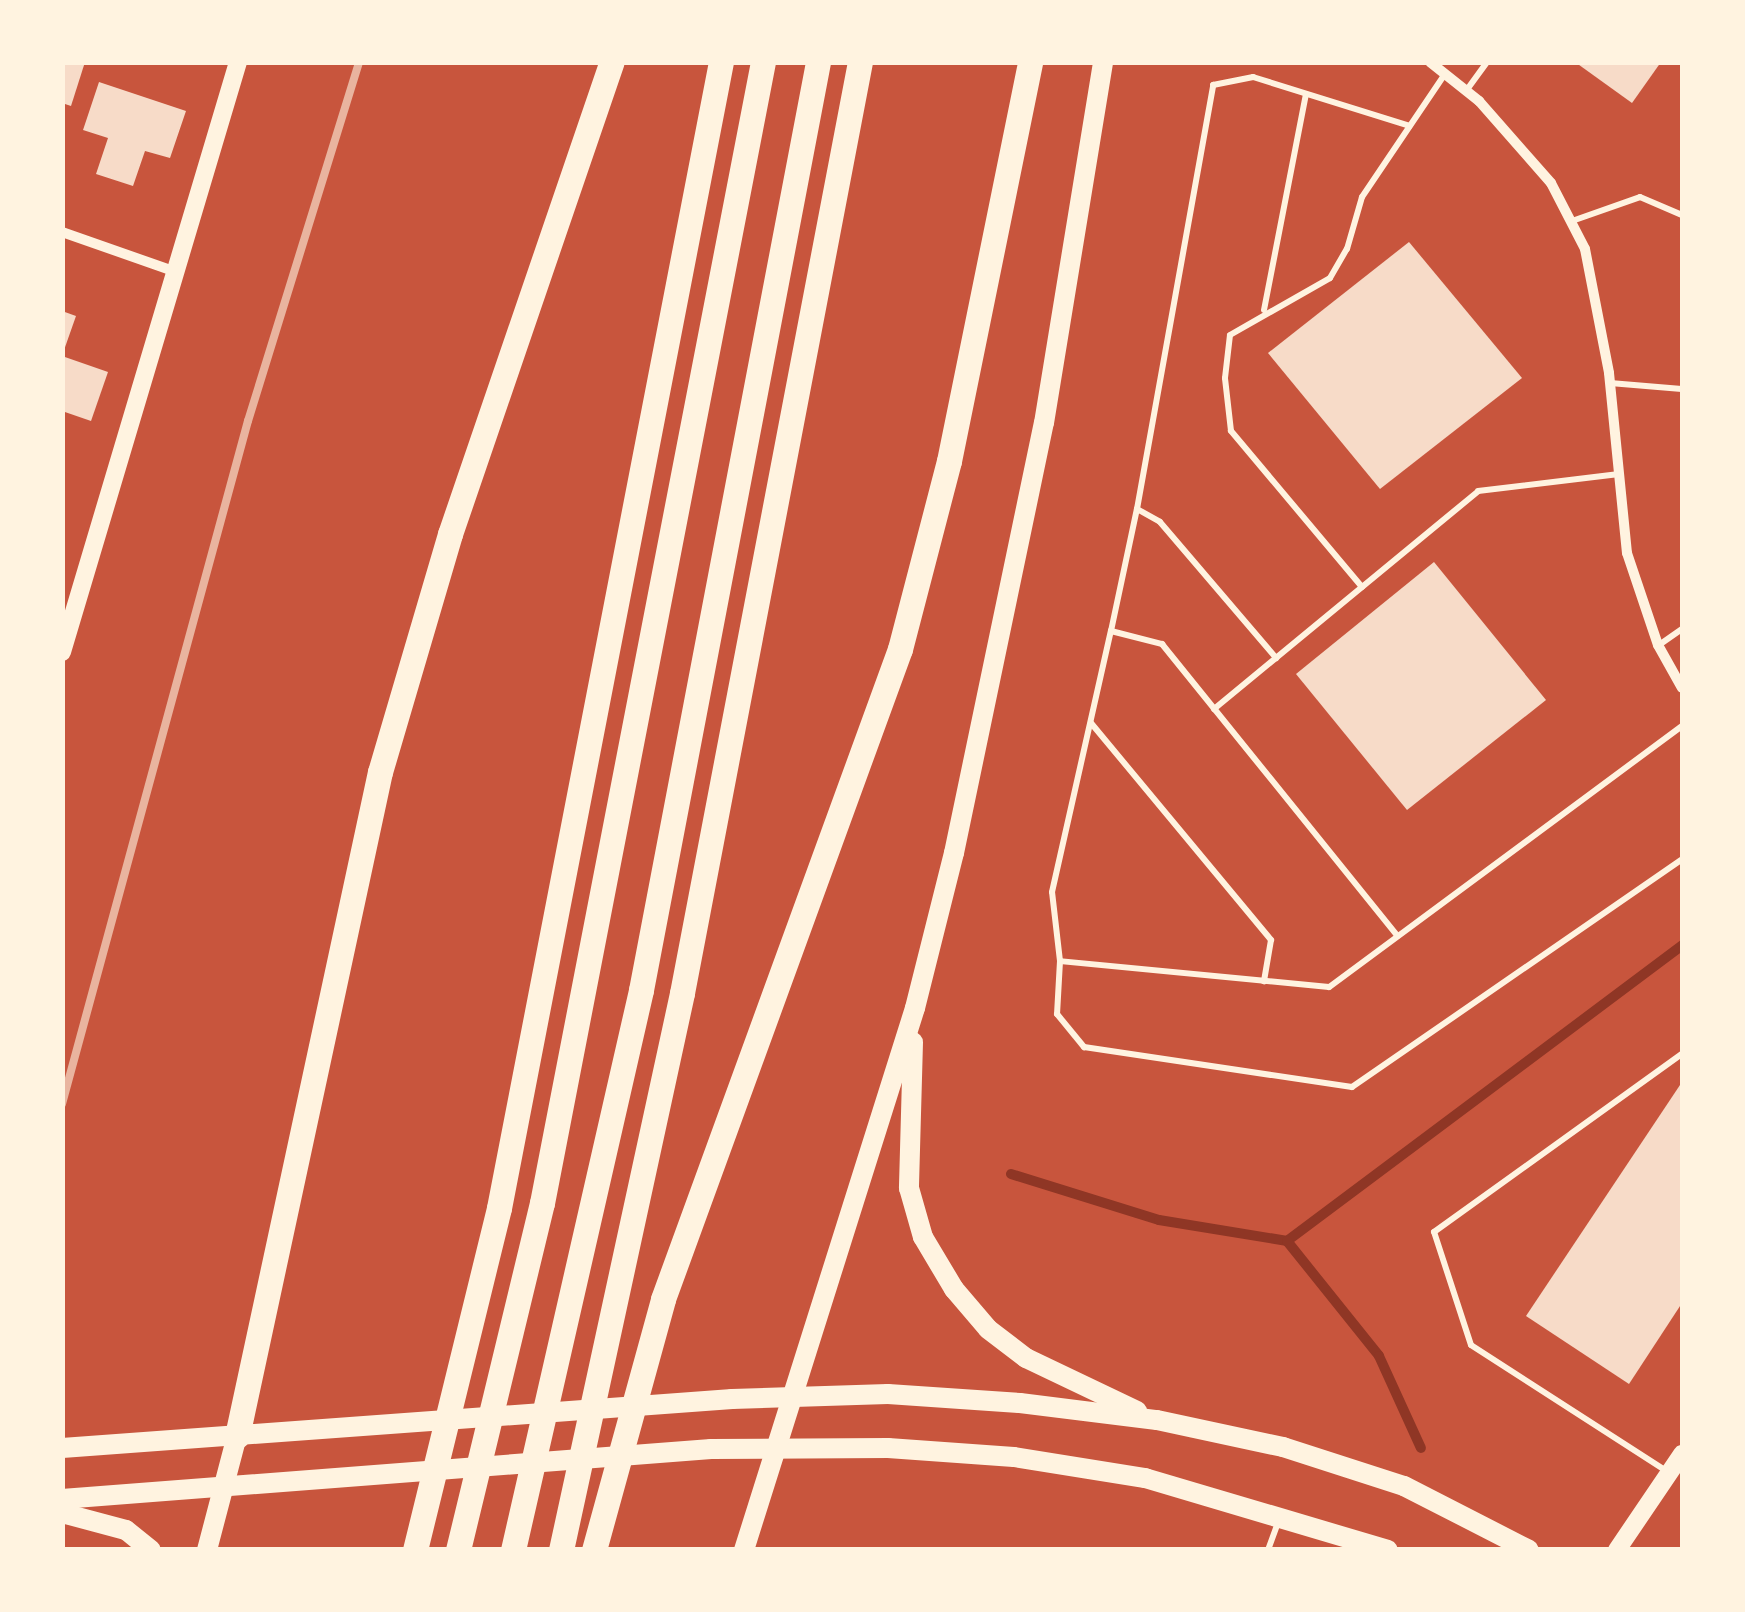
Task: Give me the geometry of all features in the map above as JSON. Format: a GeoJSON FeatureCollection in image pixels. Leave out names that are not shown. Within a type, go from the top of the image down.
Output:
{"type":"FeatureCollection","features":[{"type":"Feature","properties":{"kind":"highway"},"geometry":{"type":"LineString","coordinates":[[237,1436],[380,772],[450,534],[612,62]]}},
{"type":"Feature","properties":{"kind":"highway"},"geometry":{"type":"LineString","coordinates":[[415,1550],[515,1131],[722,62]]}},
{"type":"Feature","properties":{"kind":"highway"},"geometry":{"type":"LineString","coordinates":[[458,1550],[553,1148],[763,62]]}},
{"type":"Feature","properties":{"kind":"highway"},"geometry":{"type":"LineString","coordinates":[[513,1550],[641,990],[818,62]]}},
{"type":"Feature","properties":{"kind":"highway"},"geometry":{"type":"LineString","coordinates":[[561,1550],[682,993],[860,62]]}},
{"type":"Feature","properties":{"kind":"highway"},"geometry":{"type":"LineString","coordinates":[[594,1550],[663,1300],[900,648],[949,461],[1030,62]]}},
{"type":"Feature","properties":{"kind":"main road"},"geometry":{"type":"LineString","coordinates":[[744,1550],[796,1396],[915,1008],[1044,423],[1102,62]]}},
{"type":"Feature","properties":{"kind":"main road"},"geometry":{"type":"LineString","coordinates":[[915,1008],[908,1157],[923,1237],[954,1289],[988,1329],[1055,1374],[1158,1420]]}},
{"type":"Feature","properties":{"kind":"main road"},"geometry":{"type":"LineString","coordinates":[[62,1448],[732,1398],[796,1396],[1020,1403],[1158,1420],[1284,1447],[1404,1486],[1529,1550]]}},
{"type":"Feature","properties":{"kind":"main road"},"geometry":{"type":"LineString","coordinates":[[207,1550],[237,1436]]}},
{"type":"Feature","properties":{"kind":"main road"},"geometry":{"type":"LineString","coordinates":[[62,1500],[421,1470],[711,1449],[778,1448],[1014,1457],[1145,1478],[1388,1550]]}},
{"type":"Feature","properties":{"kind":"main road"},"geometry":{"type":"LineString","coordinates":[[62,1513],[126,1530],[151,1550]]}},
{"type":"Feature","properties":{"kind":"street"},"geometry":{"type":"LineString","coordinates":[[62,652],[238,62]]}},
{"type":"Feature","properties":{"kind":"street"},"geometry":{"type":"LineString","coordinates":[[1430,62],[1466,92],[1552,183],[1586,249],[1610,384],[1627,554],[1658,645],[1682,688]]}},
{"type":"Feature","properties":{"kind":"street"},"geometry":{"type":"LineString","coordinates":[[62,232],[176,272]]}},
{"type":"Feature","properties":{"kind":"street"},"geometry":{"type":"LineString","coordinates":[[1616,1550],[1682,1454]]}},
{"type":"Feature","properties":{"kind":"lane"},"geometry":{"type":"LineString","coordinates":[[1466,92],[1486,62]]}},
{"type":"Feature","properties":{"kind":"lane"},"geometry":{"type":"LineString","coordinates":[[1362,587],[1232,431],[1225,378],[1230,335],[1264,310],[1302,299],[1330,278],[1347,249],[1362,197],[1445,74]]}},
{"type":"Feature","properties":{"kind":"lane"},"geometry":{"type":"LineString","coordinates":[[1410,126],[1254,78],[1212,85],[1136,509],[1052,892],[1060,961],[1057,1014],[1084,1048],[1352,1087],[1682,858]]}},
{"type":"Feature","properties":{"kind":"lane"},"geometry":{"type":"LineString","coordinates":[[1264,310],[1306,94]]}},
{"type":"Feature","properties":{"kind":"lane"},"geometry":{"type":"LineString","coordinates":[[1572,220],[1640,197],[1682,215]]}},
{"type":"Feature","properties":{"kind":"lane"},"geometry":{"type":"LineString","coordinates":[[1610,384],[1682,389]]}},
{"type":"Feature","properties":{"kind":"lane"},"geometry":{"type":"LineString","coordinates":[[1214,709],[1478,491],[1619,474]]}},
{"type":"Feature","properties":{"kind":"lane"},"geometry":{"type":"LineString","coordinates":[[1136,509],[1160,522],[1276,658]]}},
{"type":"Feature","properties":{"kind":"lane"},"geometry":{"type":"LineString","coordinates":[[1658,645],[1682,629]]}},
{"type":"Feature","properties":{"kind":"lane"},"geometry":{"type":"LineString","coordinates":[[1111,630],[1162,644],[1398,936]]}},
{"type":"Feature","properties":{"kind":"lane"},"geometry":{"type":"LineString","coordinates":[[1090,723],[1272,940],[1264,981]]}},
{"type":"Feature","properties":{"kind":"lane"},"geometry":{"type":"LineString","coordinates":[[1060,961],[1329,987],[1682,726]]}},
{"type":"Feature","properties":{"kind":"lane"},"geometry":{"type":"LineString","coordinates":[[1669,1473],[1471,1346],[1434,1232],[1682,1054]]}},
{"type":"Feature","properties":{"kind":"lane"},"geometry":{"type":"LineString","coordinates":[[1268,1550],[1280,1515]]}},
{"type":"Feature","properties":{"kind":"building"},"geometry":{"type":"Polygon","coordinates":[[[62,62],[85,62],[71,106],[62,103],[62,62]]]}},
{"type":"Feature","properties":{"kind":"building"},"geometry":{"type":"Polygon","coordinates":[[[1575,62],[1661,62],[1632,103],[1575,62]]]}},
{"type":"Feature","properties":{"kind":"building"},"geometry":{"type":"Polygon","coordinates":[[[99,82],[186,111],[170,158],[145,151],[133,186],[96,174],[108,138],[83,130],[99,82]]]}},
{"type":"Feature","properties":{"kind":"building"},"geometry":{"type":"Polygon","coordinates":[[[1409,242],[1522,378],[1380,489],[1268,353],[1409,242]]]}},
{"type":"Feature","properties":{"kind":"building"},"geometry":{"type":"Polygon","coordinates":[[[62,311],[76,316],[63,353],[62,353],[62,311]]]}},
{"type":"Feature","properties":{"kind":"building"},"geometry":{"type":"Polygon","coordinates":[[[62,356],[108,372],[91,421],[62,411],[62,356]]]}},
{"type":"Feature","properties":{"kind":"building"},"geometry":{"type":"Polygon","coordinates":[[[1434,562],[1546,700],[1407,810],[1296,674],[1434,562]]]}},
{"type":"Feature","properties":{"kind":"building"},"geometry":{"type":"Polygon","coordinates":[[[1682,1082],[1682,1303],[1629,1384],[1526,1316],[1682,1082]]]}},
{"type":"Feature","properties":{"kind":"waterway"},"geometry":{"type":"LineString","coordinates":[[1011,1174],[1159,1220],[1287,1241],[1682,945]]}},
{"type":"Feature","properties":{"kind":"waterway"},"geometry":{"type":"LineString","coordinates":[[1287,1241],[1379,1356],[1421,1448]]}},
{"type":"Feature","properties":{"kind":"railway"},"geometry":{"type":"LineString","coordinates":[[62,1104],[248,421],[359,62]]}}]}
